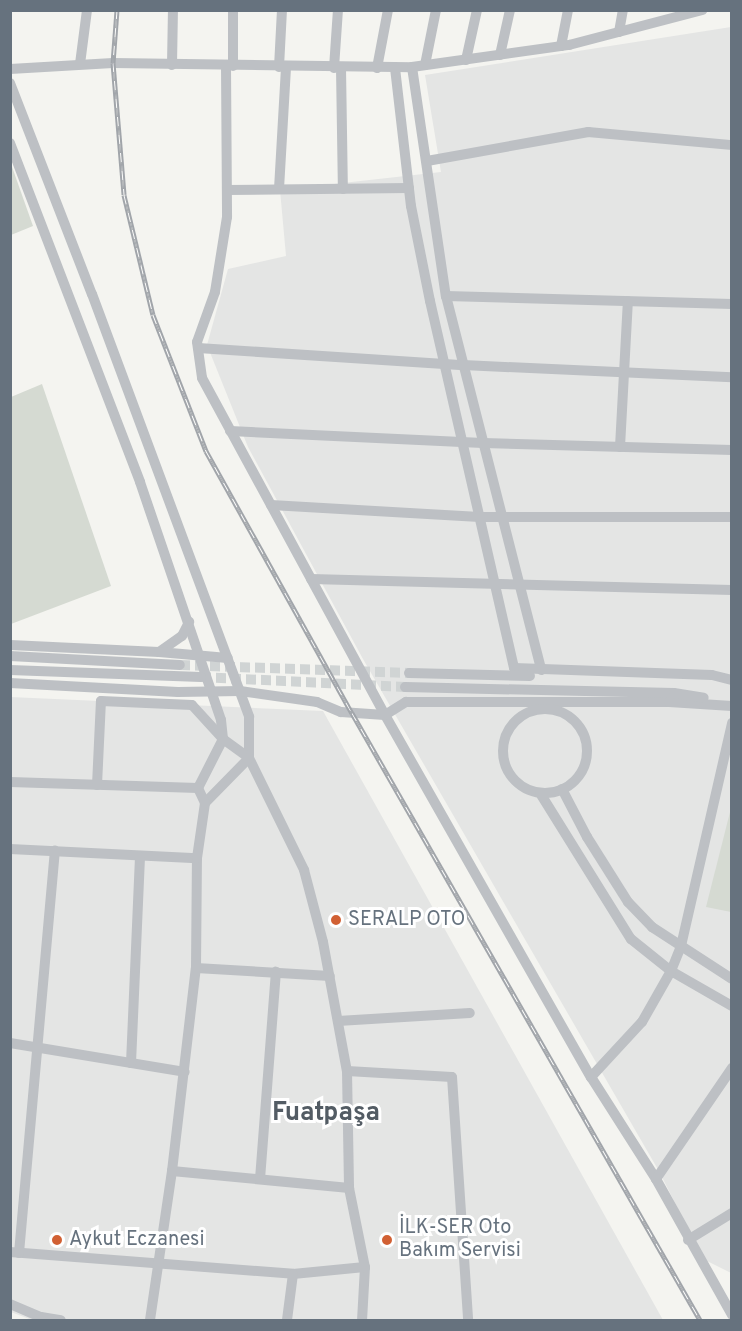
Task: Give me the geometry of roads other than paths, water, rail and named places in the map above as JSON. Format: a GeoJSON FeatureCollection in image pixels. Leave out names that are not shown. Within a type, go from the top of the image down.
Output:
{"type":"FeatureCollection","features":[{"type":"Feature","properties":{"kind":"street"},"geometry":{"type":"LineString","coordinates":[[80,64],[87,10]]}},
{"type":"Feature","properties":{"kind":"street"},"geometry":{"type":"LineString","coordinates":[[172,65],[173,10]]}},
{"type":"Feature","properties":{"kind":"street"},"geometry":{"type":"LineString","coordinates":[[233,10],[227,217],[215,292],[197,342],[202,378],[385,715],[591,1077],[656,1179],[688,1240],[728,1297],[732,1315]]}},
{"type":"Feature","properties":{"kind":"street"},"geometry":{"type":"LineString","coordinates":[[279,189],[282,10]]}},
{"type":"Feature","properties":{"kind":"street"},"geometry":{"type":"LineString","coordinates":[[338,10],[343,189]]}},
{"type":"Feature","properties":{"kind":"street"},"geometry":{"type":"LineString","coordinates":[[377,68],[388,10]]}},
{"type":"Feature","properties":{"kind":"street"},"geometry":{"type":"LineString","coordinates":[[426,66],[436,10]]}},
{"type":"Feature","properties":{"kind":"street"},"geometry":{"type":"LineString","coordinates":[[466,60],[477,10]]}},
{"type":"Feature","properties":{"kind":"street"},"geometry":{"type":"LineString","coordinates":[[500,55],[510,10]]}},
{"type":"Feature","properties":{"kind":"street"},"geometry":{"type":"LineString","coordinates":[[561,46],[568,10]]}},
{"type":"Feature","properties":{"kind":"street"},"geometry":{"type":"LineString","coordinates":[[619,32],[623,10]]}},
{"type":"Feature","properties":{"kind":"street"},"geometry":{"type":"LineString","coordinates":[[10,69],[80,64],[338,68],[426,66],[561,46],[702,10]]}},
{"type":"Feature","properties":{"kind":"street"},"geometry":{"type":"LineString","coordinates":[[412,67],[446,296],[541,670]]}},
{"type":"Feature","properties":{"kind":"street"},"geometry":{"type":"LineString","coordinates":[[395,68],[409,188],[444,363],[514,668],[712,675],[732,681]]}},
{"type":"Feature","properties":{"kind":"street"},"geometry":{"type":"LineString","coordinates":[[10,83],[240,691],[249,717],[249,758],[304,870],[330,976],[347,1071],[349,1188],[365,1267],[362,1320]]}},
{"type":"Feature","properties":{"kind":"street"},"geometry":{"type":"LineString","coordinates":[[427,161],[588,132],[732,146]]}},
{"type":"Feature","properties":{"kind":"street"},"geometry":{"type":"LineString","coordinates":[[10,143],[140,482],[221,720],[224,739],[198,788]]}},
{"type":"Feature","properties":{"kind":"street"},"geometry":{"type":"LineString","coordinates":[[226,190],[409,188]]}},
{"type":"Feature","properties":{"kind":"street"},"geometry":{"type":"LineString","coordinates":[[446,296],[732,304]]}},
{"type":"Feature","properties":{"kind":"street"},"geometry":{"type":"LineString","coordinates":[[620,447],[628,301]]}},
{"type":"Feature","properties":{"kind":"street"},"geometry":{"type":"LineString","coordinates":[[198,348],[464,365],[732,377]]}},
{"type":"Feature","properties":{"kind":"street"},"geometry":{"type":"LineString","coordinates":[[230,431],[483,443],[732,450]]}},
{"type":"Feature","properties":{"kind":"street"},"geometry":{"type":"LineString","coordinates":[[271,505],[480,517],[501,515],[732,517]]}},
{"type":"Feature","properties":{"kind":"street"},"geometry":{"type":"LineString","coordinates":[[311,579],[732,590]]}},
{"type":"Feature","properties":{"kind":"street"},"geometry":{"type":"LineString","coordinates":[[159,652],[182,636],[189,622]]}},
{"type":"Feature","properties":{"kind":"street"},"geometry":{"type":"LineString","coordinates":[[10,645],[159,652],[228,658]]}},
{"type":"Feature","properties":{"kind":"street"},"geometry":{"type":"LineString","coordinates":[[10,656],[180,665]]}},
{"type":"Feature","properties":{"kind":"street"},"geometry":{"type":"LineString","coordinates":[[10,670],[201,677]]}},
{"type":"Feature","properties":{"kind":"street"},"geometry":{"type":"LineString","coordinates":[[410,673],[732,681]]}},
{"type":"Feature","properties":{"kind":"street"},"geometry":{"type":"LineString","coordinates":[[10,683],[212,692],[240,691],[317,702],[341,712],[385,715],[406,702],[669,702],[732,705]]}},
{"type":"Feature","properties":{"kind":"street"},"geometry":{"type":"LineString","coordinates":[[405,687],[674,693],[732,705]]}},
{"type":"Feature","properties":{"kind":"street"},"geometry":{"type":"LineString","coordinates":[[98,785],[101,701],[192,705],[224,739],[249,758]]}},
{"type":"Feature","properties":{"kind":"street"},"geometry":{"type":"LineString","coordinates":[[540,793],[562,789],[574,782],[583,770],[587,757],[587,742],[582,729],[572,718],[560,711],[546,708],[532,710],[519,717],[510,728],[504,741],[503,755],[507,769],[521,784],[540,793],[631,939],[671,971],[732,1006]]}},
{"type":"Feature","properties":{"kind":"street"},"geometry":{"type":"LineString","coordinates":[[591,1077],[642,1022],[671,971],[681,946],[732,723]]}},
{"type":"Feature","properties":{"kind":"street"},"geometry":{"type":"LineString","coordinates":[[205,803],[249,758]]}},
{"type":"Feature","properties":{"kind":"street"},"geometry":{"type":"LineString","coordinates":[[10,782],[198,788]]}},
{"type":"Feature","properties":{"kind":"street"},"geometry":{"type":"LineString","coordinates":[[150,1320],[185,1072],[196,968],[197,858],[205,803],[198,788]]}},
{"type":"Feature","properties":{"kind":"street"},"geometry":{"type":"LineString","coordinates":[[562,789],[587,837],[628,902],[652,927],[732,979]]}},
{"type":"Feature","properties":{"kind":"street"},"geometry":{"type":"LineString","coordinates":[[10,849],[197,858]]}},
{"type":"Feature","properties":{"kind":"street"},"geometry":{"type":"LineString","coordinates":[[55,851],[39,1048],[15,1253],[159,1262],[293,1274],[365,1267]]}},
{"type":"Feature","properties":{"kind":"street"},"geometry":{"type":"LineString","coordinates":[[131,1063],[140,857]]}},
{"type":"Feature","properties":{"kind":"street"},"geometry":{"type":"LineString","coordinates":[[196,968],[330,976]]}},
{"type":"Feature","properties":{"kind":"street"},"geometry":{"type":"LineString","coordinates":[[260,1179],[276,972]]}},
{"type":"Feature","properties":{"kind":"street"},"geometry":{"type":"LineString","coordinates":[[338,1020],[470,1012]]}},
{"type":"Feature","properties":{"kind":"street"},"geometry":{"type":"LineString","coordinates":[[10,1043],[185,1072]]}},
{"type":"Feature","properties":{"kind":"street"},"geometry":{"type":"LineString","coordinates":[[656,1179],[732,1068]]}},
{"type":"Feature","properties":{"kind":"street"},"geometry":{"type":"LineString","coordinates":[[347,1071],[452,1077],[468,1320]]}},
{"type":"Feature","properties":{"kind":"street"},"geometry":{"type":"LineString","coordinates":[[172,1171],[349,1188]]}},
{"type":"Feature","properties":{"kind":"street"},"geometry":{"type":"LineString","coordinates":[[688,1240],[732,1213]]}},
{"type":"Feature","properties":{"kind":"street"},"geometry":{"type":"LineString","coordinates":[[287,1320],[293,1274]]}},
{"type":"Feature","properties":{"kind":"street"},"geometry":{"type":"LineString","coordinates":[[10,1304],[41,1317],[61,1320]]}},
{"type":"Feature","properties":{"kind":"tunnel"},"geometry":{"type":"LineString","coordinates":[[180,665],[409,673]]}},
{"type":"Feature","properties":{"kind":"tunnel"},"geometry":{"type":"LineString","coordinates":[[201,677],[405,687]]}},
{"type":"Feature","properties":{"kind":"railway"},"geometry":{"type":"LineString","coordinates":[[117,10],[113,63],[124,195],[153,315],[206,451],[352,713],[700,1320]]}},
{"type":"Feature","properties":{"kind":"place","name":"SERALP OTO"},"geometry":{"type":"Point","coordinates":[336,920]}},
{"type":"Feature","properties":{"kind":"place","name":"Aykut Eczanesi"},"geometry":{"type":"Point","coordinates":[57,1240]}},
{"type":"Feature","properties":{"kind":"place","name":"İLK-SER Oto Bakım Servisi"},"geometry":{"type":"Point","coordinates":[387,1240]}},
{"type":"Feature","properties":{"kind":"district","name":"Fuatpaşa"},"geometry":{"type":"Point","coordinates":[326,1114]}}]}
